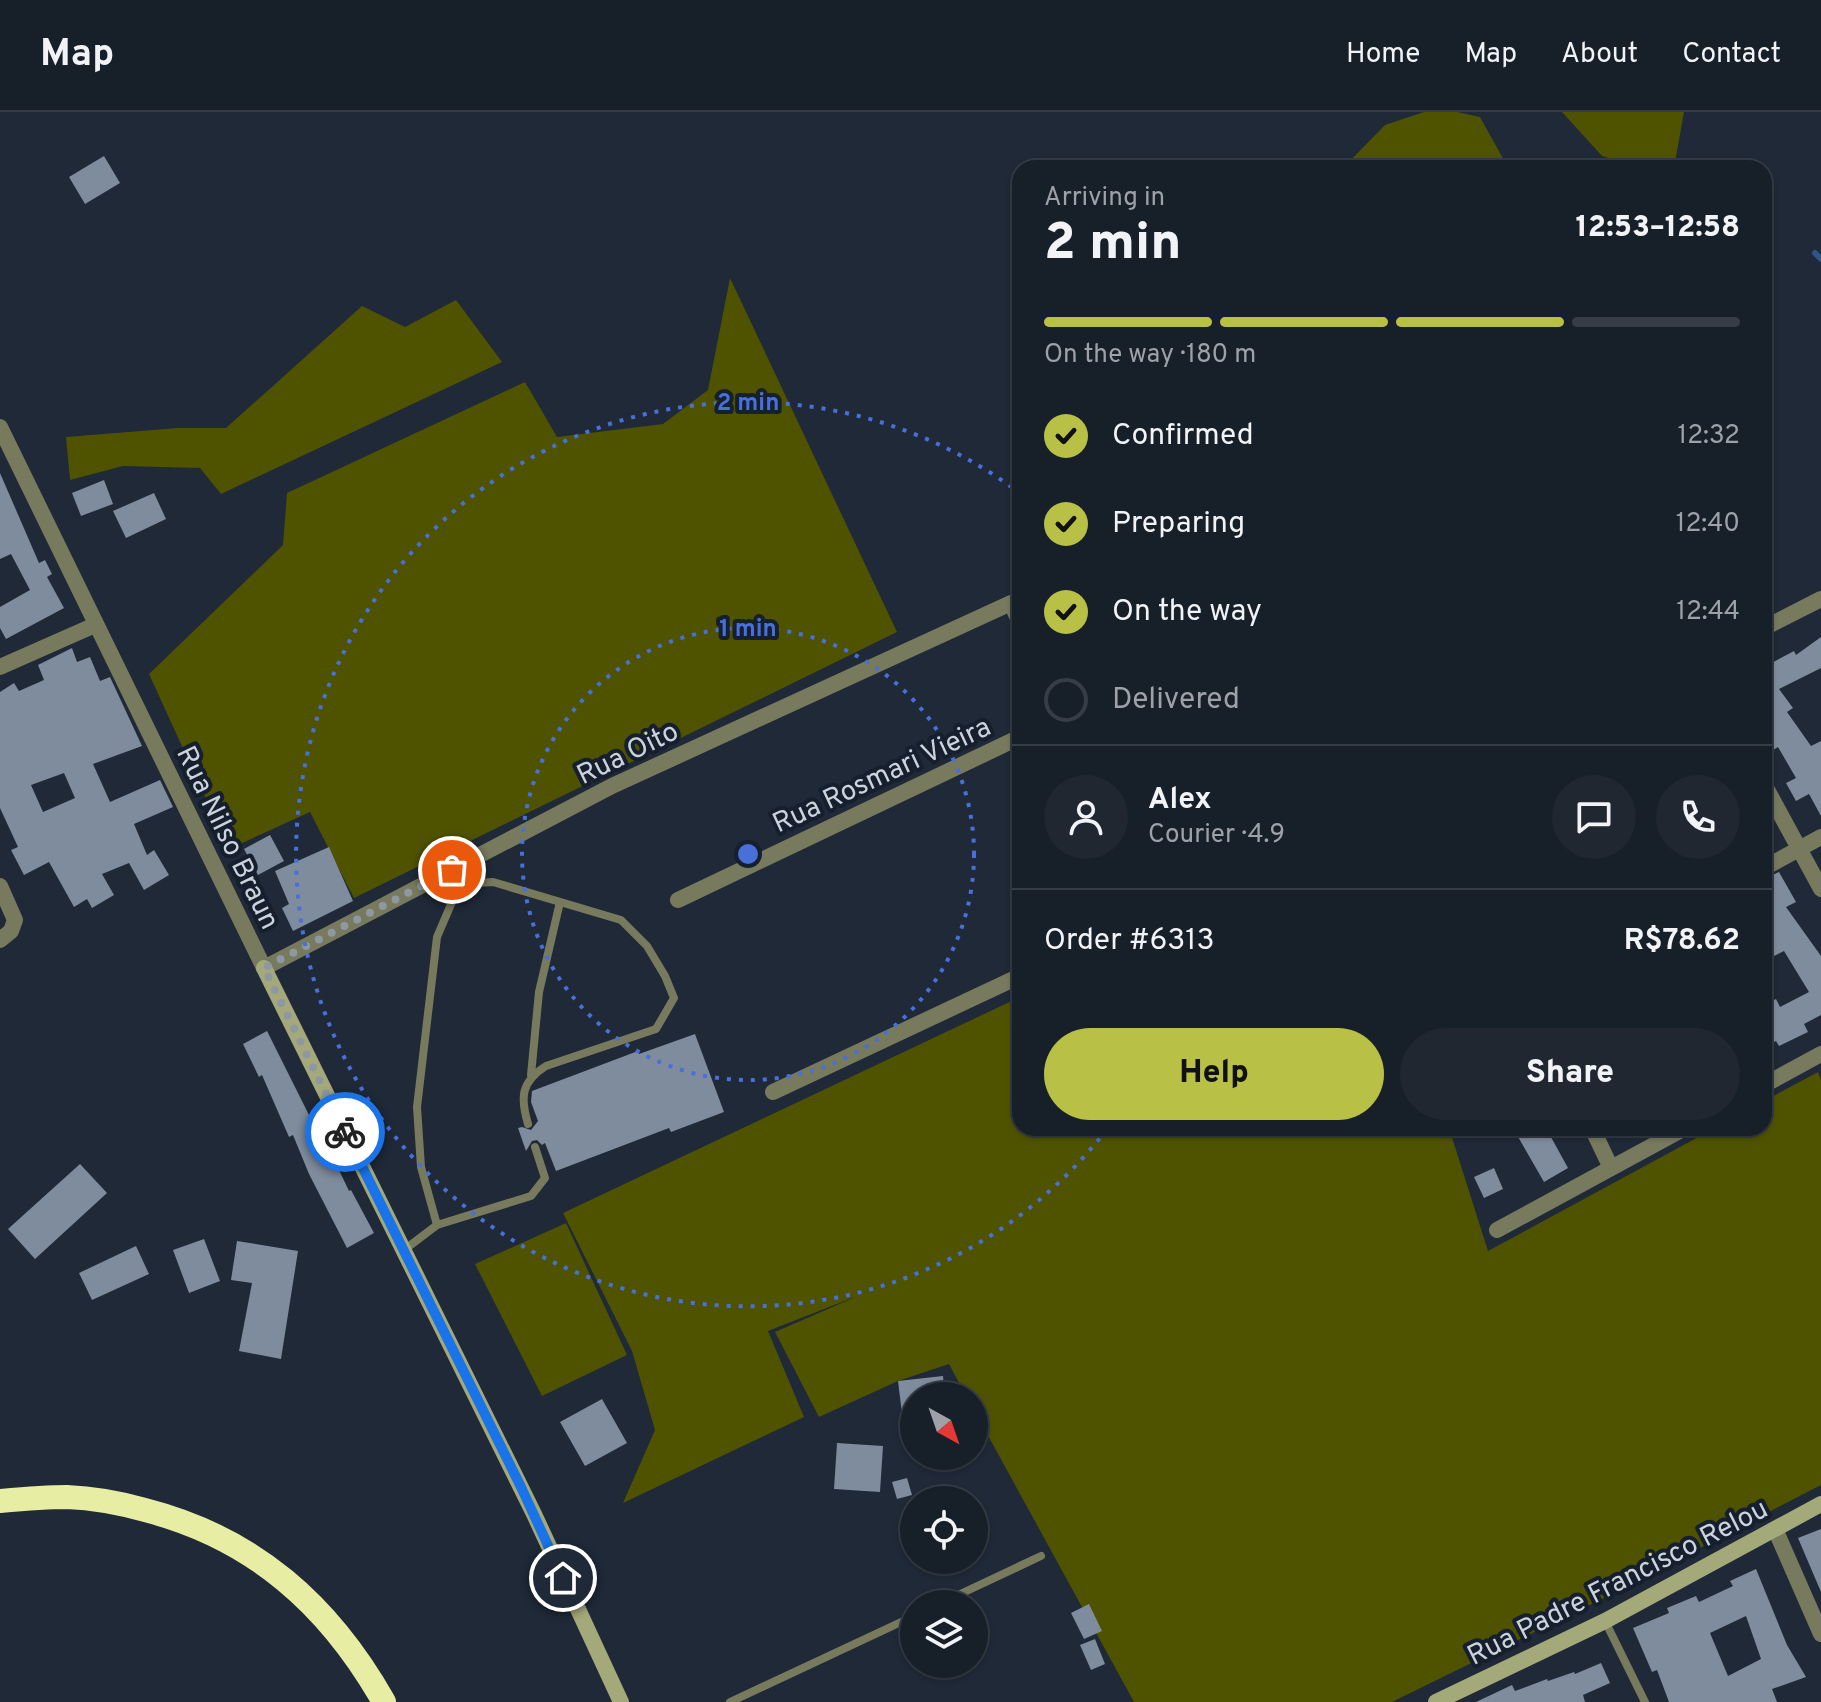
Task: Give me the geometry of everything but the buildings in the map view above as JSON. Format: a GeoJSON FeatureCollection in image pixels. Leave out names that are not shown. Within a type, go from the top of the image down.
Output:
{"type":"FeatureCollection","features":[{"type":"Feature","properties":{"kind":"highway"},"geometry":{"type":"LineString","coordinates":[[0,1501],[69,1497],[123,1504],[176,1518],[229,1541],[274,1570],[314,1605],[369,1675],[384,1702]]}},
{"type":"Feature","properties":{"kind":"street","name":"Rua Nilso Braun"},"geometry":{"type":"LineString","coordinates":[[0,427],[534,1514],[621,1702]]}},
{"type":"Feature","properties":{"kind":"street"},"geometry":{"type":"LineString","coordinates":[[1772,624],[1821,599]]}},
{"type":"Feature","properties":{"kind":"street","name":"Rua Oito"},"geometry":{"type":"LineString","coordinates":[[264,968],[612,786],[1012,601]]}},
{"type":"Feature","properties":{"kind":"street"},"geometry":{"type":"LineString","coordinates":[[0,667],[95,625]]}},
{"type":"Feature","properties":{"kind":"street","name":"Rua Rosmari Vieira"},"geometry":{"type":"LineString","coordinates":[[678,900],[1012,741]]}},
{"type":"Feature","properties":{"kind":"street"},"geometry":{"type":"LineString","coordinates":[[1772,799],[1821,889]]}},
{"type":"Feature","properties":{"kind":"street"},"geometry":{"type":"LineString","coordinates":[[1772,864],[1821,837]]}},
{"type":"Feature","properties":{"kind":"street"},"geometry":{"type":"LineString","coordinates":[[0,886],[15,920],[6,936]]}},
{"type":"Feature","properties":{"kind":"street"},"geometry":{"type":"LineString","coordinates":[[773,1092],[1012,980]]}},
{"type":"Feature","properties":{"kind":"street"},"geometry":{"type":"LineString","coordinates":[[1772,1081],[1821,1054]]}},
{"type":"Feature","properties":{"kind":"street"},"geometry":{"type":"LineString","coordinates":[[1596,1136],[1611,1168]]}},
{"type":"Feature","properties":{"kind":"street"},"geometry":{"type":"LineString","coordinates":[[1497,1230],[1670,1136]]}},
{"type":"Feature","properties":{"kind":"street","name":"Rua Padre Francisco Relou"},"geometry":{"type":"LineString","coordinates":[[1436,1702],[1605,1621],[1821,1504]]}},
{"type":"Feature","properties":{"kind":"street"},"geometry":{"type":"LineString","coordinates":[[1775,1529],[1821,1634]]}},
{"type":"Feature","properties":{"kind":"lane"},"geometry":{"type":"LineString","coordinates":[[437,1225],[421,1167],[417,1107],[437,937],[455,895],[477,883],[493,882],[621,920],[647,946],[674,998],[656,1029],[546,1066],[531,1075]]}},
{"type":"Feature","properties":{"kind":"lane"},"geometry":{"type":"LineString","coordinates":[[528,1124],[521,1101],[531,1075],[539,992],[560,902]]}},
{"type":"Feature","properties":{"kind":"lane"},"geometry":{"type":"LineString","coordinates":[[403,1251],[437,1225],[531,1196],[545,1178],[535,1147]]}},
{"type":"Feature","properties":{"kind":"lane"},"geometry":{"type":"LineString","coordinates":[[969,1590],[1041,1556]]}},
{"type":"Feature","properties":{"kind":"lane"},"geometry":{"type":"LineString","coordinates":[[1605,1621],[1645,1702]]}},
{"type":"Feature","properties":{"kind":"lane"},"geometry":{"type":"LineString","coordinates":[[730,1702],[900,1623]]}},
{"type":"Feature","properties":{"kind":"shaded area"},"geometry":{"type":"Polygon","coordinates":[[[1424,112],[1457,112],[1480,117],[1504,160],[1351,160],[1385,125],[1424,112]]]}},
{"type":"Feature","properties":{"kind":"shaded area"},"geometry":{"type":"Polygon","coordinates":[[[1562,112],[1684,112],[1675,160],[1616,160],[1602,156],[1562,112]]]}},
{"type":"Feature","properties":{"kind":"shaded area"},"geometry":{"type":"Polygon","coordinates":[[[730,278],[897,632],[354,898],[310,812],[229,849],[149,674],[283,545],[287,493],[525,382],[557,437],[663,424],[708,390],[730,278]]]}},
{"type":"Feature","properties":{"kind":"shaded area"},"geometry":{"type":"Polygon","coordinates":[[[456,300],[502,362],[221,494],[200,468],[123,466],[70,480],[66,437],[178,428],[226,428],[362,306],[405,327],[456,300]]]}},
{"type":"Feature","properties":{"kind":"shaded area"},"geometry":{"type":"Polygon","coordinates":[[[1012,1001],[1012,1136],[1452,1136],[1488,1251],[1700,1136],[1772,1136],[1772,1097],[1818,1072],[1821,1080],[1821,1485],[1598,1601],[1392,1702],[1134,1702],[988,1436],[988,1382],[959,1382],[949,1364],[898,1381],[819,1417],[775,1332],[860,1295],[768,1331],[804,1417],[623,1503],[655,1430],[632,1351],[563,1213],[1012,1001]]]}},
{"type":"Feature","properties":{"kind":"shaded area"},"geometry":{"type":"Polygon","coordinates":[[[566,1223],[627,1355],[542,1396],[475,1264],[566,1223]]]}},
{"type":"Feature","properties":{"kind":"waterway"},"geometry":{"type":"LineString","coordinates":[[1815,253],[1821,259]]}},
{"type":"Feature","properties":{"kind":"way so far"},"geometry":{"type":"LineString","coordinates":[[345,1132],[264,968],[452,870]]}},
{"type":"Feature","properties":{"kind":"route"},"geometry":{"type":"LineString","coordinates":[[345,1132],[563,1578]]}}]}
